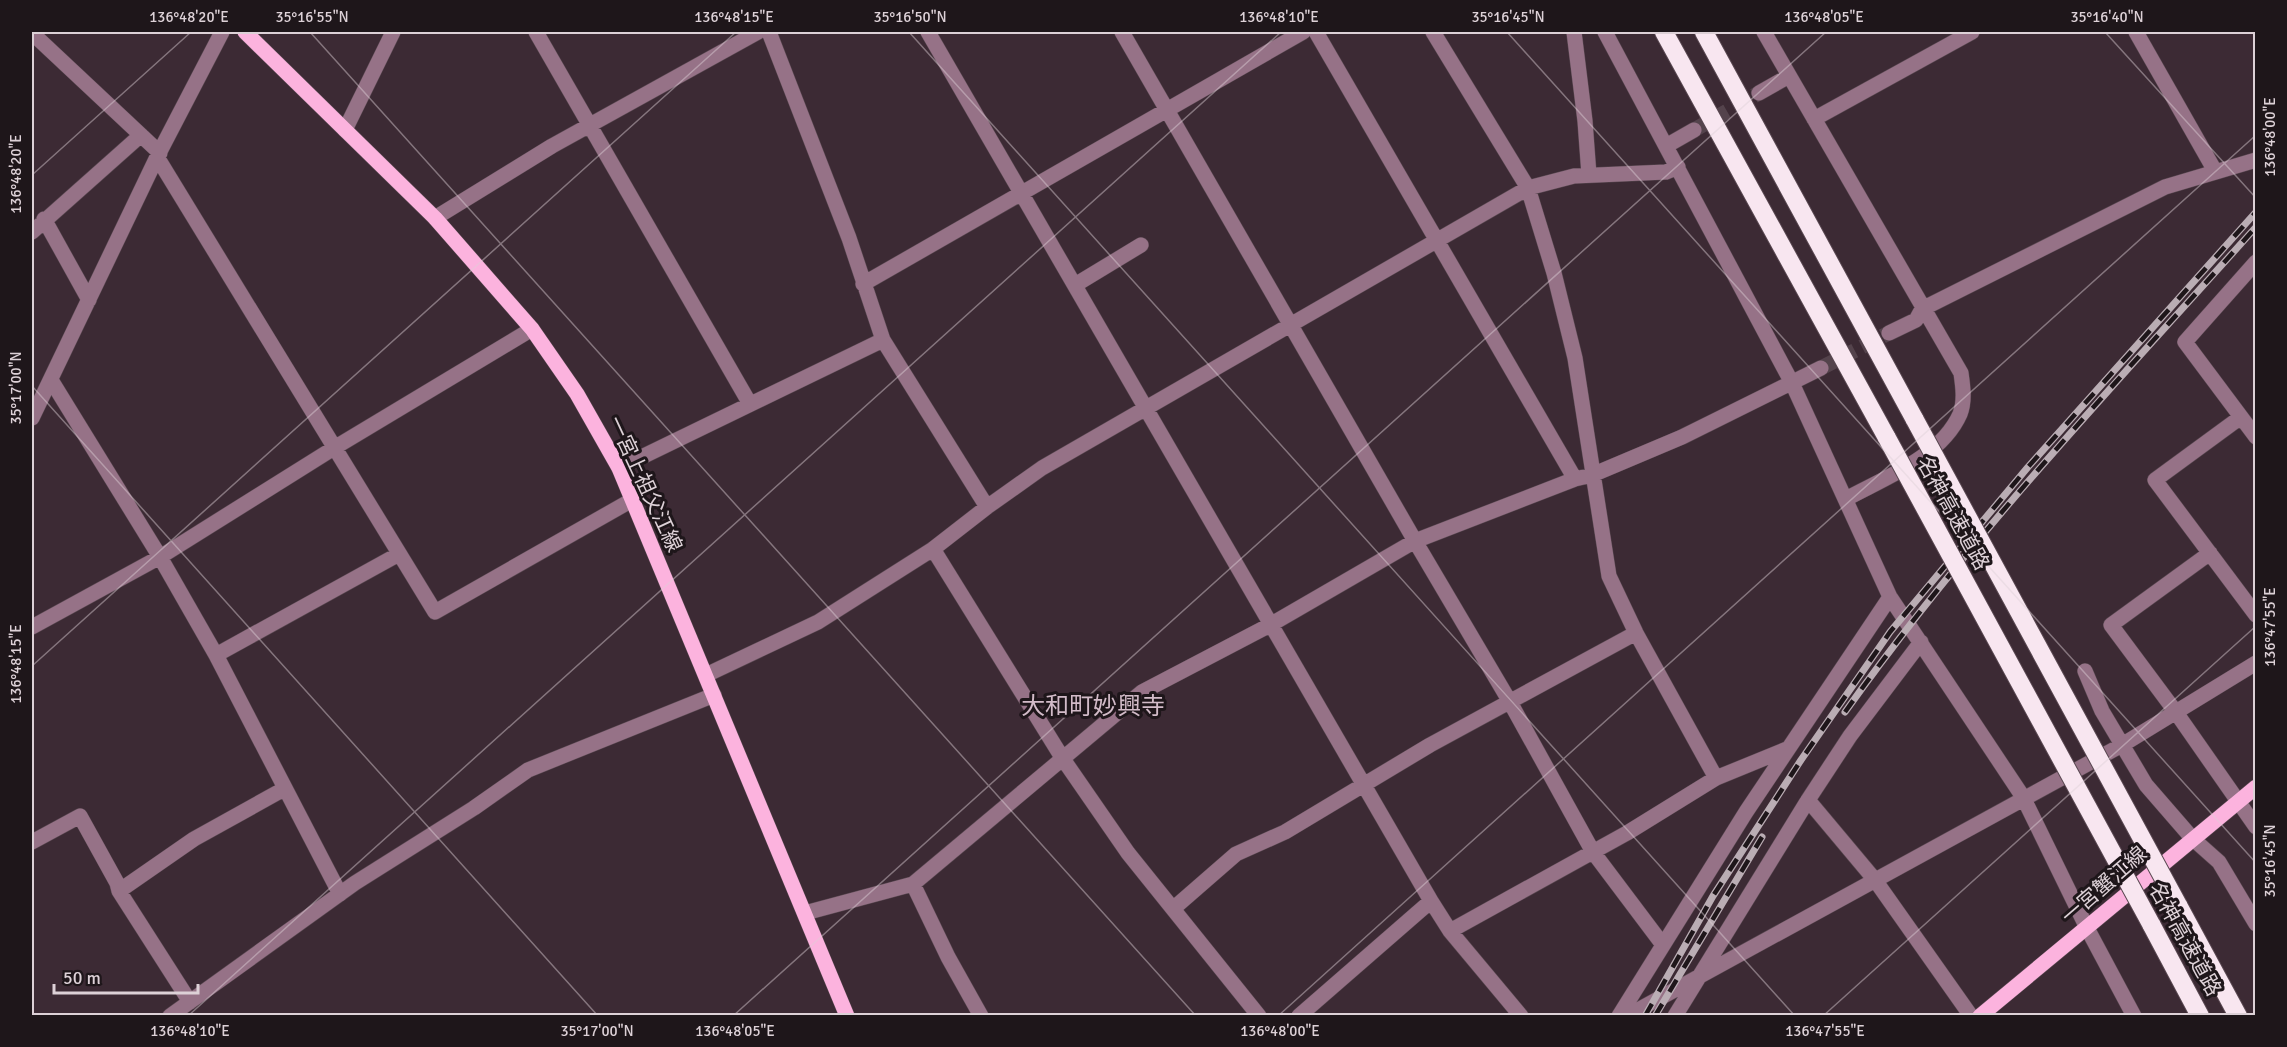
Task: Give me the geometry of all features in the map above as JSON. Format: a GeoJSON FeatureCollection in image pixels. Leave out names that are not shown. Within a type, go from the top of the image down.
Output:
{"type":"FeatureCollection","features":[{"type":"Feature","properties":{"kind":"highway","name":"名神高速道路"},"geometry":{"type":"LineString","coordinates":[[1664,32],[2200,1016]]}},
{"type":"Feature","properties":{"kind":"highway","name":"名神高速道路"},"geometry":{"type":"LineString","coordinates":[[1704,32],[2238,1016]]}},
{"type":"Feature","properties":{"kind":"main road","name":"一宮上祖父江線"},"geometry":{"type":"LineString","coordinates":[[245,32],[435,218],[532,329],[577,394],[619,468],[847,1016]]}},
{"type":"Feature","properties":{"kind":"main road","name":"一宮蟹江線"},"geometry":{"type":"LineString","coordinates":[[1980,1016],[2256,787]]}},
{"type":"Feature","properties":{"kind":"street"},"geometry":{"type":"LineString","coordinates":[[32,418],[36,400],[51,380],[159,155],[222,32]]}},
{"type":"Feature","properties":{"kind":"street"},"geometry":{"type":"LineString","coordinates":[[345,130],[393,32]]}},
{"type":"Feature","properties":{"kind":"street"},"geometry":{"type":"LineString","coordinates":[[536,32],[750,404]]}},
{"type":"Feature","properties":{"kind":"street"},"geometry":{"type":"LineString","coordinates":[[435,218],[591,125],[758,32]]}},
{"type":"Feature","properties":{"kind":"street"},"geometry":{"type":"LineString","coordinates":[[769,32],[849,238],[883,340],[987,507]]}},
{"type":"Feature","properties":{"kind":"street"},"geometry":{"type":"LineString","coordinates":[[928,32],[1145,408],[1186,474],[1270,625],[1431,902],[1449,931],[1521,1016]]}},
{"type":"Feature","properties":{"kind":"street"},"geometry":{"type":"LineString","coordinates":[[1122,32],[1510,702],[1593,852],[1663,945]]}},
{"type":"Feature","properties":{"kind":"street"},"geometry":{"type":"LineString","coordinates":[[863,284],[1303,32]]}},
{"type":"Feature","properties":{"kind":"street"},"geometry":{"type":"LineString","coordinates":[[1316,32],[1575,479]]}},
{"type":"Feature","properties":{"kind":"street"},"geometry":{"type":"LineString","coordinates":[[1433,32],[1528,188],[1554,273],[1575,358],[1609,576],[1636,633],[1716,778]]}},
{"type":"Feature","properties":{"kind":"street"},"geometry":{"type":"LineString","coordinates":[[1574,32],[1589,175]]}},
{"type":"Feature","properties":{"kind":"street"},"geometry":{"type":"LineString","coordinates":[[1605,32],[1792,383],[1890,597],[2023,797],[2086,928],[2134,1016]]}},
{"type":"Feature","properties":{"kind":"street"},"geometry":{"type":"LineString","coordinates":[[1764,32],[1961,373],[1964,392],[1960,413],[1949,431],[1923,456],[1846,499]]}},
{"type":"Feature","properties":{"kind":"street"},"geometry":{"type":"LineString","coordinates":[[1814,119],[1972,32]]}},
{"type":"Feature","properties":{"kind":"street"},"geometry":{"type":"LineString","coordinates":[[2136,32],[2215,171]]}},
{"type":"Feature","properties":{"kind":"street"},"geometry":{"type":"LineString","coordinates":[[32,33],[141,135],[159,155],[435,612],[632,500]]}},
{"type":"Feature","properties":{"kind":"street"},"geometry":{"type":"LineString","coordinates":[[1759,93],[1789,76]]}},
{"type":"Feature","properties":{"kind":"street"},"geometry":{"type":"LineString","coordinates":[[1666,146],[1694,130]]}},
{"type":"Feature","properties":{"kind":"street"},"geometry":{"type":"LineString","coordinates":[[32,231],[141,135]]}},
{"type":"Feature","properties":{"kind":"street"},"geometry":{"type":"LineString","coordinates":[[1889,333],[1916,320],[1922,309],[2165,187],[2256,160]]}},
{"type":"Feature","properties":{"kind":"street"},"geometry":{"type":"LineString","coordinates":[[706,675],[818,622],[933,549],[1042,468],[1435,239],[1528,188],[1589,175],[1666,172],[1677,167]]}},
{"type":"Feature","properties":{"kind":"street"},"geometry":{"type":"LineString","coordinates":[[44,219],[89,300]]}},
{"type":"Feature","properties":{"kind":"street"},"geometry":{"type":"LineString","coordinates":[[1075,285],[1141,245]]}},
{"type":"Feature","properties":{"kind":"street"},"geometry":{"type":"LineString","coordinates":[[2256,262],[2185,342],[2256,437]]}},
{"type":"Feature","properties":{"kind":"street"},"geometry":{"type":"LineString","coordinates":[[32,627],[160,557],[334,448],[532,329]]}},
{"type":"Feature","properties":{"kind":"street"},"geometry":{"type":"LineString","coordinates":[[619,468],[883,340]]}},
{"type":"Feature","properties":{"kind":"street"},"geometry":{"type":"LineString","coordinates":[[804,913],[913,884],[1142,692],[1270,625],[1415,541],[1575,479],[1592,475],[1682,436],[1821,369]]}},
{"type":"Feature","properties":{"kind":"street"},"geometry":{"type":"LineString","coordinates":[[51,380],[160,557],[216,655],[340,894]]}},
{"type":"Feature","properties":{"kind":"street"},"geometry":{"type":"LineString","coordinates":[[2241,417],[2155,480],[2256,615]]}},
{"type":"Feature","properties":{"kind":"street"},"geometry":{"type":"LineString","coordinates":[[933,549],[1063,759],[1128,853],[1259,1016]]}},
{"type":"Feature","properties":{"kind":"street"},"geometry":{"type":"LineString","coordinates":[[2210,553],[2111,625],[2175,711],[2256,827]]}},
{"type":"Feature","properties":{"kind":"street"},"geometry":{"type":"LineString","coordinates":[[216,655],[399,554]]}},
{"type":"Feature","properties":{"kind":"street"},"geometry":{"type":"LineString","coordinates":[[1618,1016],[1787,749],[1890,597]]}},
{"type":"Feature","properties":{"kind":"street"},"geometry":{"type":"LineString","coordinates":[[1174,908],[1236,854],[1285,832],[1510,702],[1636,633]]}},
{"type":"Feature","properties":{"kind":"street"},"geometry":{"type":"LineString","coordinates":[[1675,1016],[1850,736],[1921,642]]}},
{"type":"Feature","properties":{"kind":"street"},"geometry":{"type":"LineString","coordinates":[[1627,1016],[2023,797],[2122,745],[2256,663]]}},
{"type":"Feature","properties":{"kind":"street"},"geometry":{"type":"LineString","coordinates":[[2085,671],[2102,711],[2146,785],[2192,838],[2219,862],[2256,924]]}},
{"type":"Feature","properties":{"kind":"street"},"geometry":{"type":"LineString","coordinates":[[170,1016],[340,894],[528,770],[714,695]]}},
{"type":"Feature","properties":{"kind":"street"},"geometry":{"type":"LineString","coordinates":[[1449,931],[1593,852],[1716,778],[1787,749]]}},
{"type":"Feature","properties":{"kind":"street"},"geometry":{"type":"LineString","coordinates":[[119,891],[194,839],[284,789]]}},
{"type":"Feature","properties":{"kind":"street"},"geometry":{"type":"LineString","coordinates":[[1808,800],[1875,880],[1971,1016]]}},
{"type":"Feature","properties":{"kind":"street"},"geometry":{"type":"LineString","coordinates":[[32,842],[80,816],[117,883],[119,891],[190,1002]]}},
{"type":"Feature","properties":{"kind":"street"},"geometry":{"type":"LineString","coordinates":[[913,884],[948,957],[981,1016]]}},
{"type":"Feature","properties":{"kind":"street"},"geometry":{"type":"LineString","coordinates":[[1299,1016],[1431,902]]}},
{"type":"Feature","properties":{"kind":"tunnel"},"geometry":{"type":"LineString","coordinates":[[1694,130],[1759,93]]}},
{"type":"Feature","properties":{"kind":"tunnel"},"geometry":{"type":"LineString","coordinates":[[1821,368],[1889,333]]}},
{"type":"Feature","properties":{"kind":"railway"},"geometry":{"type":"LineString","coordinates":[[1645,1016],[1713,896],[1801,760],[1890,632],[2028,467],[2256,212]]}},
{"type":"Feature","properties":{"kind":"railway"},"geometry":{"type":"LineString","coordinates":[[1845,712],[1941,585],[1992,524],[2096,404],[2256,227]]}},
{"type":"Feature","properties":{"kind":"railway"},"geometry":{"type":"LineString","coordinates":[[1655,1016],[1762,837]]}},
{"type":"Feature","properties":{"kind":"district","name":"大和町妙興寺"},"geometry":{"type":"Point","coordinates":[1093,706]}}]}
